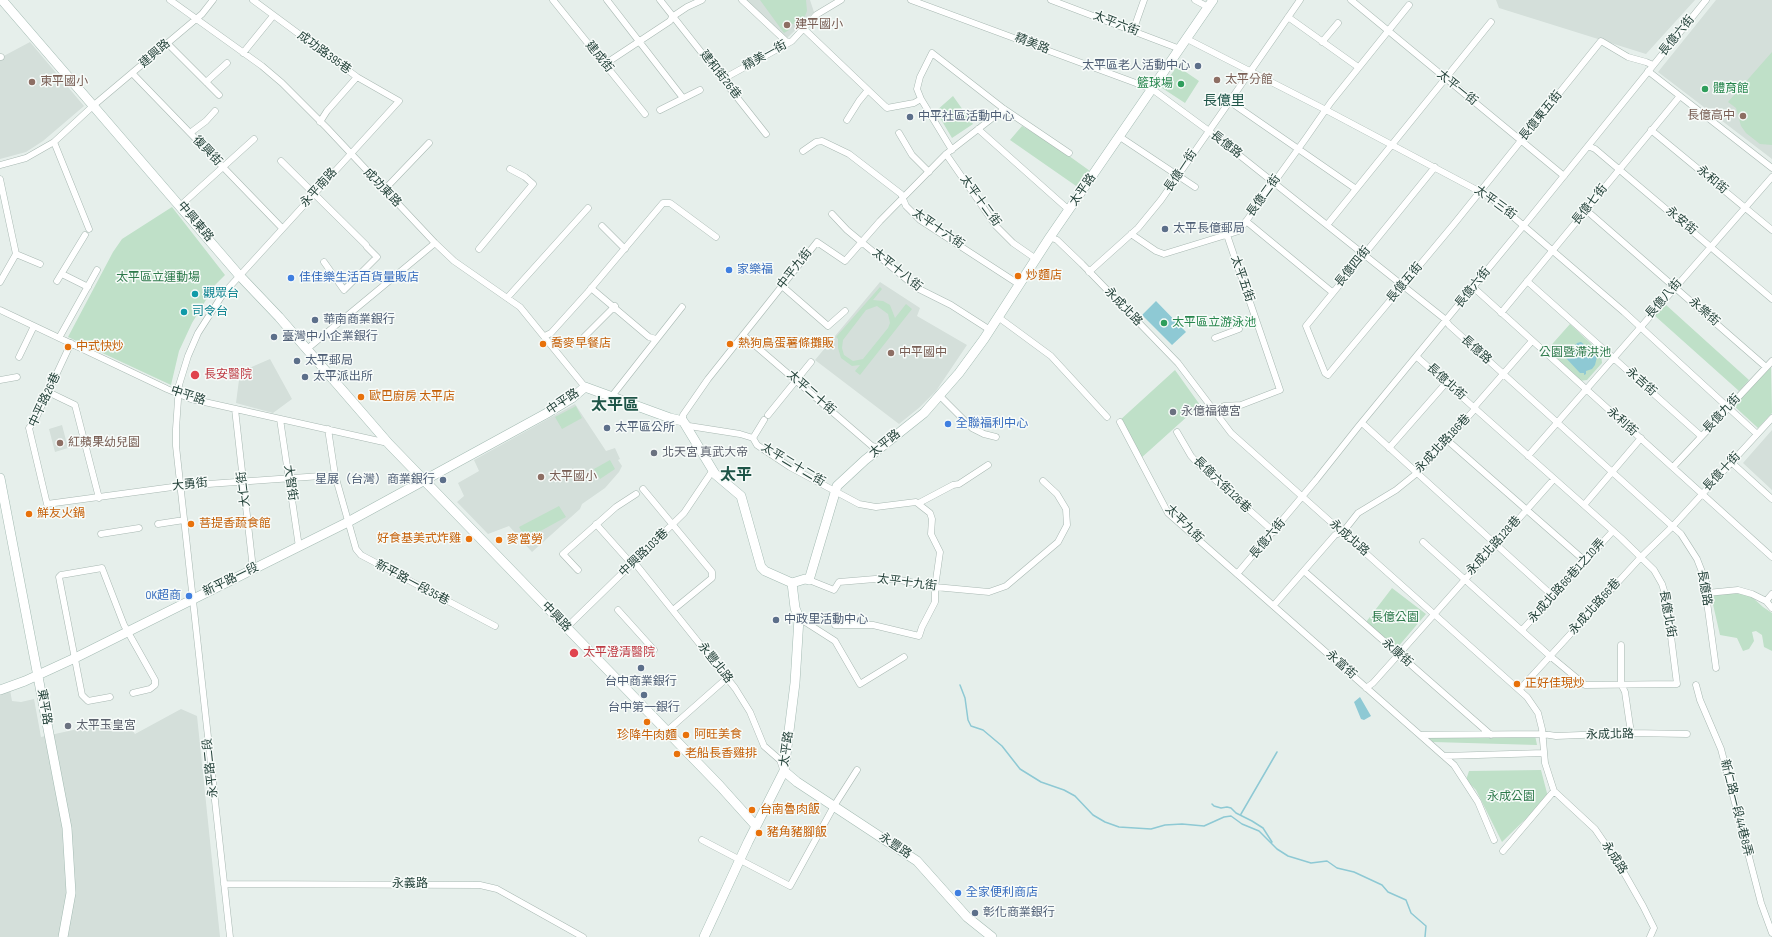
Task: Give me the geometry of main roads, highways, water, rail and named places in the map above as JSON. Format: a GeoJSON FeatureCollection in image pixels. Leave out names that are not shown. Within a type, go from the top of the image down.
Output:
{"type":"FeatureCollection","features":[{"type":"Feature","properties":{"kind":"water","name":"太平區立游泳池"},"geometry":{"type":"Polygon","coordinates":[[[1156,301],[1186,332],[1172,345],[1142,315],[1156,301]]]}},
{"type":"Feature","properties":{"kind":"water"},"geometry":{"type":"Polygon","coordinates":[[[1581,342],[1596,354],[1597,357],[1595,365],[1592,369],[1586,371],[1586,374],[1584,375],[1584,373],[1580,373],[1565,357],[1577,343],[1581,342]]]}},
{"type":"Feature","properties":{"kind":"water"},"geometry":{"type":"Polygon","coordinates":[[[1360,697],[1371,716],[1364,720],[1361,719],[1354,702],[1360,697]]]}},
{"type":"Feature","properties":{"kind":"waterway"},"geometry":{"type":"LineString","coordinates":[[960,685],[965,698],[968,720],[971,726],[983,730],[1002,746],[1020,769],[1041,782],[1064,790],[1075,796],[1093,815],[1105,822],[1119,827],[1151,829],[1165,825],[1182,824],[1204,826],[1224,817],[1231,816],[1242,824],[1259,831],[1277,849],[1288,856],[1311,863],[1327,861],[1337,868],[1354,872],[1382,885],[1388,892],[1406,900],[1411,913],[1426,926],[1425,937]]}},
{"type":"Feature","properties":{"kind":"waterway"},"geometry":{"type":"LineString","coordinates":[[1241,814],[1277,752]]}},
{"type":"Feature","properties":{"kind":"waterway"},"geometry":{"type":"LineString","coordinates":[[1212,804],[1221,808],[1231,808],[1236,813],[1252,821],[1263,828],[1272,842]]}},
{"type":"Feature","properties":{"kind":"place","name":"建平國小"},"geometry":{"type":"Point","coordinates":[787,25]}},
{"type":"Feature","properties":{"kind":"place","name":"太平區老人活動中心"},"geometry":{"type":"Point","coordinates":[1198,66]}},
{"type":"Feature","properties":{"kind":"place","name":"太平分館"},"geometry":{"type":"Point","coordinates":[1217,80]}},
{"type":"Feature","properties":{"kind":"place","name":"東平國小"},"geometry":{"type":"Point","coordinates":[32,82]}},
{"type":"Feature","properties":{"kind":"place","name":"籃球場"},"geometry":{"type":"Point","coordinates":[1181,84]}},
{"type":"Feature","properties":{"kind":"place","name":"體育館"},"geometry":{"type":"Point","coordinates":[1705,89]}},
{"type":"Feature","properties":{"kind":"place","name":"長億高中"},"geometry":{"type":"Point","coordinates":[1743,116]}},
{"type":"Feature","properties":{"kind":"place","name":"中平社區活動中心"},"geometry":{"type":"Point","coordinates":[910,117]}},
{"type":"Feature","properties":{"kind":"place","name":"太平長億郵局"},"geometry":{"type":"Point","coordinates":[1165,229]}},
{"type":"Feature","properties":{"kind":"place","name":"家樂福"},"geometry":{"type":"Point","coordinates":[729,270]}},
{"type":"Feature","properties":{"kind":"place","name":"炒麵店"},"geometry":{"type":"Point","coordinates":[1018,276]}},
{"type":"Feature","properties":{"kind":"place","name":"佳佳樂生活百貨量販店"},"geometry":{"type":"Point","coordinates":[291,278]}},
{"type":"Feature","properties":{"kind":"place","name":"觀眾台"},"geometry":{"type":"Point","coordinates":[195,294]}},
{"type":"Feature","properties":{"kind":"place","name":"司令台"},"geometry":{"type":"Point","coordinates":[184,312]}},
{"type":"Feature","properties":{"kind":"place","name":"華南商業銀行"},"geometry":{"type":"Point","coordinates":[315,320]}},
{"type":"Feature","properties":{"kind":"place","name":"太平區立游泳池"},"geometry":{"type":"Point","coordinates":[1164,323]}},
{"type":"Feature","properties":{"kind":"place","name":"臺灣中小企業銀行"},"geometry":{"type":"Point","coordinates":[274,337]}},
{"type":"Feature","properties":{"kind":"place","name":"喬麥早餐店"},"geometry":{"type":"Point","coordinates":[543,344]}},
{"type":"Feature","properties":{"kind":"place","name":"熱狗鳥蛋薯條攤販"},"geometry":{"type":"Point","coordinates":[730,344]}},
{"type":"Feature","properties":{"kind":"place","name":"中式快炒"},"geometry":{"type":"Point","coordinates":[68,347]}},
{"type":"Feature","properties":{"kind":"place","name":"中平國中"},"geometry":{"type":"Point","coordinates":[891,353]}},
{"type":"Feature","properties":{"kind":"place","name":"太平郵局"},"geometry":{"type":"Point","coordinates":[297,361]}},
{"type":"Feature","properties":{"kind":"place","name":"長安醫院"},"geometry":{"type":"Point","coordinates":[195,375]}},
{"type":"Feature","properties":{"kind":"place","name":"太平派出所"},"geometry":{"type":"Point","coordinates":[305,377]}},
{"type":"Feature","properties":{"kind":"place","name":"歐巴廚房 太平店"},"geometry":{"type":"Point","coordinates":[361,397]}},
{"type":"Feature","properties":{"kind":"place","name":"永億福德宮"},"geometry":{"type":"Point","coordinates":[1173,412]}},
{"type":"Feature","properties":{"kind":"place","name":"全聯福利中心"},"geometry":{"type":"Point","coordinates":[948,424]}},
{"type":"Feature","properties":{"kind":"place","name":"太平區公所"},"geometry":{"type":"Point","coordinates":[607,428]}},
{"type":"Feature","properties":{"kind":"place","name":"紅蘋果幼兒園"},"geometry":{"type":"Point","coordinates":[60,443]}},
{"type":"Feature","properties":{"kind":"place","name":"北天宮 真武大帝"},"geometry":{"type":"Point","coordinates":[654,453]}},
{"type":"Feature","properties":{"kind":"place","name":"太平國小"},"geometry":{"type":"Point","coordinates":[541,477]}},
{"type":"Feature","properties":{"kind":"place","name":"星展（台灣）商業銀行"},"geometry":{"type":"Point","coordinates":[443,480]}},
{"type":"Feature","properties":{"kind":"place","name":"鮮友火鍋"},"geometry":{"type":"Point","coordinates":[29,514]}},
{"type":"Feature","properties":{"kind":"place","name":"菩提香蔬食館"},"geometry":{"type":"Point","coordinates":[191,524]}},
{"type":"Feature","properties":{"kind":"place","name":"好食基美式炸雞"},"geometry":{"type":"Point","coordinates":[469,539]}},
{"type":"Feature","properties":{"kind":"place","name":"麥當勞"},"geometry":{"type":"Point","coordinates":[499,540]}},
{"type":"Feature","properties":{"kind":"place","name":"OK超商"},"geometry":{"type":"Point","coordinates":[189,596]}},
{"type":"Feature","properties":{"kind":"place","name":"中政里活動中心"},"geometry":{"type":"Point","coordinates":[776,620]}},
{"type":"Feature","properties":{"kind":"place","name":"太平澄清醫院"},"geometry":{"type":"Point","coordinates":[574,653]}},
{"type":"Feature","properties":{"kind":"place","name":"台中商業銀行"},"geometry":{"type":"Point","coordinates":[641,668]}},
{"type":"Feature","properties":{"kind":"place","name":"正好佳現炒"},"geometry":{"type":"Point","coordinates":[1517,684]}},
{"type":"Feature","properties":{"kind":"place","name":"台中第一銀行"},"geometry":{"type":"Point","coordinates":[644,695]}},
{"type":"Feature","properties":{"kind":"place","name":"珍降牛肉麵"},"geometry":{"type":"Point","coordinates":[647,722]}},
{"type":"Feature","properties":{"kind":"place","name":"太平玉皇宮"},"geometry":{"type":"Point","coordinates":[68,726]}},
{"type":"Feature","properties":{"kind":"place","name":"阿旺美食"},"geometry":{"type":"Point","coordinates":[686,735]}},
{"type":"Feature","properties":{"kind":"place","name":"老船長香雞排"},"geometry":{"type":"Point","coordinates":[677,754]}},
{"type":"Feature","properties":{"kind":"place","name":"台南魯肉飯"},"geometry":{"type":"Point","coordinates":[752,810]}},
{"type":"Feature","properties":{"kind":"place","name":"豬角豬腳飯"},"geometry":{"type":"Point","coordinates":[759,833]}},
{"type":"Feature","properties":{"kind":"place","name":"全家便利商店"},"geometry":{"type":"Point","coordinates":[958,893]}},
{"type":"Feature","properties":{"kind":"place","name":"彰化商業銀行"},"geometry":{"type":"Point","coordinates":[975,913]}},
{"type":"Feature","properties":{"kind":"district","name":"長億里"},"geometry":{"type":"Point","coordinates":[1224,101]}},
{"type":"Feature","properties":{"kind":"district","name":"太平區"},"geometry":{"type":"Point","coordinates":[615,406]}},
{"type":"Feature","properties":{"kind":"district","name":"太平"},"geometry":{"type":"Point","coordinates":[736,476]}},
{"type":"Feature","properties":{"kind":"park label","name":"太平區立運動場"},"geometry":{"type":"Point","coordinates":[158,278]}},
{"type":"Feature","properties":{"kind":"park label","name":"公園暨滯洪池"},"geometry":{"type":"Point","coordinates":[1575,353]}},
{"type":"Feature","properties":{"kind":"park label","name":"長億公園"},"geometry":{"type":"Point","coordinates":[1395,618]}},
{"type":"Feature","properties":{"kind":"park label","name":"永成公園"},"geometry":{"type":"Point","coordinates":[1511,797]}}]}
